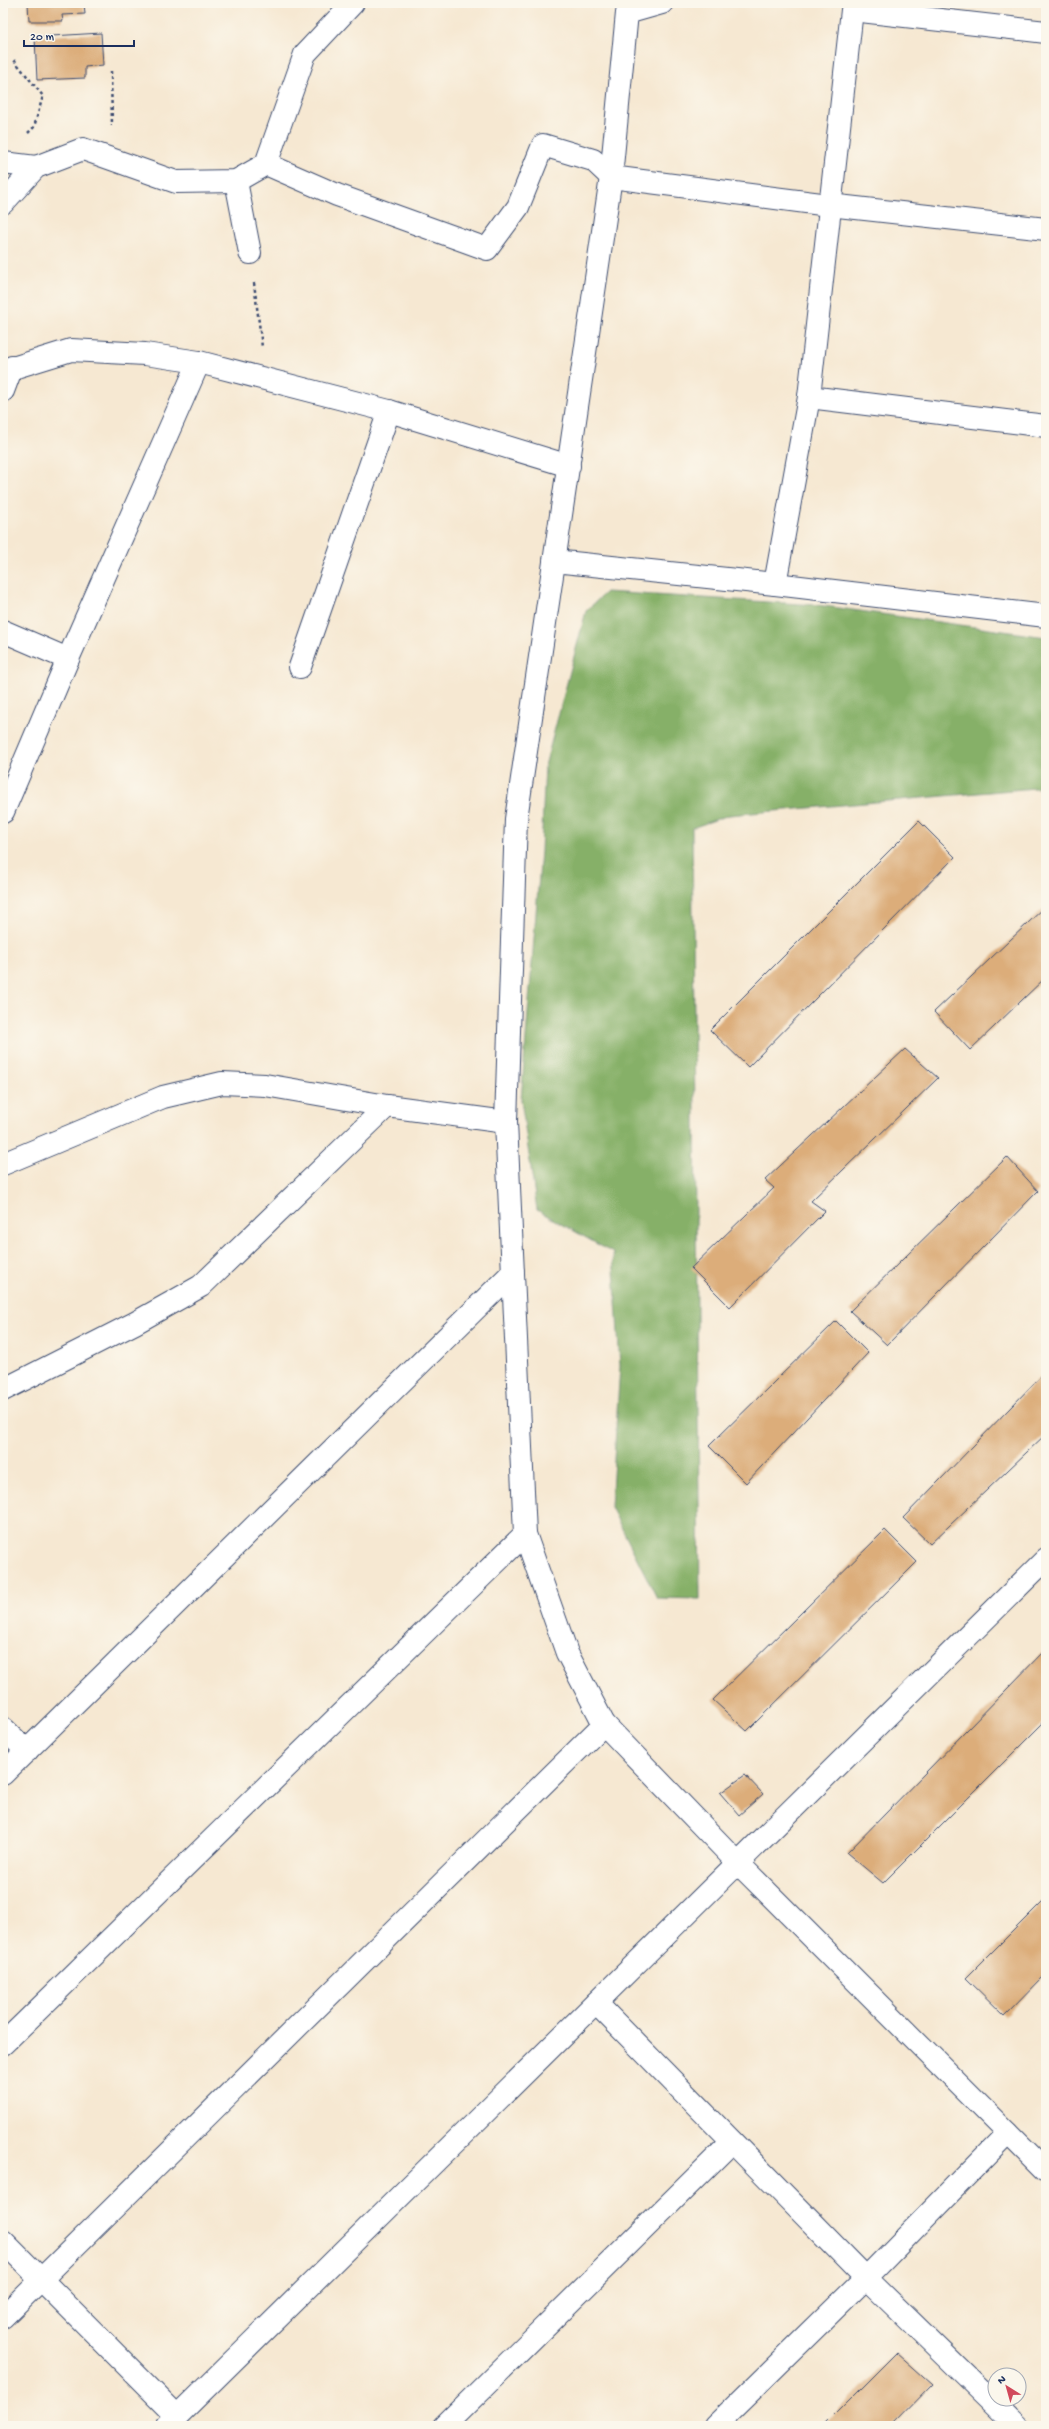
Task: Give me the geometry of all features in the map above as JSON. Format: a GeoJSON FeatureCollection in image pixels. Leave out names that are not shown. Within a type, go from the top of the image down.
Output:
{"type":"FeatureCollection","features":[{"type":"Feature","properties":{"kind":"street"},"geometry":{"type":"LineString","coordinates":[[3,203],[36,167],[82,149],[112,161],[176,182],[236,181],[266,164],[305,54],[353,3]]}},
{"type":"Feature","properties":{"kind":"street"},"geometry":{"type":"LineString","coordinates":[[662,3],[627,13],[611,177],[516,819],[506,1122],[525,1534],[567,1653],[604,1724],[738,1863],[1046,2171]]}},
{"type":"Feature","properties":{"kind":"street"},"geometry":{"type":"LineString","coordinates":[[775,584],[809,397],[829,205],[852,10],[1046,32]]}},
{"type":"Feature","properties":{"kind":"street"},"geometry":{"type":"LineString","coordinates":[[266,164],[337,194],[487,249],[518,207],[543,145],[593,160],[611,177],[829,205],[1046,229]]}},
{"type":"Feature","properties":{"kind":"street"},"geometry":{"type":"LineString","coordinates":[[3,162],[36,167]]}},
{"type":"Feature","properties":{"kind":"street"},"geometry":{"type":"LineString","coordinates":[[236,181],[250,253]]}},
{"type":"Feature","properties":{"kind":"street"},"geometry":{"type":"LineString","coordinates":[[3,391],[8,369],[71,350],[145,354],[199,362],[266,378],[388,411],[569,466]]}},
{"type":"Feature","properties":{"kind":"street"},"geometry":{"type":"LineString","coordinates":[[3,812],[68,659],[199,362]]}},
{"type":"Feature","properties":{"kind":"street"},"geometry":{"type":"LineString","coordinates":[[809,397],[1046,426]]}},
{"type":"Feature","properties":{"kind":"street"},"geometry":{"type":"LineString","coordinates":[[300,668],[388,411]]}},
{"type":"Feature","properties":{"kind":"street"},"geometry":{"type":"LineString","coordinates":[[554,562],[775,584],[1046,616]]}},
{"type":"Feature","properties":{"kind":"street"},"geometry":{"type":"LineString","coordinates":[[3,632],[68,659]]}},
{"type":"Feature","properties":{"kind":"street"},"geometry":{"type":"LineString","coordinates":[[3,1164],[163,1097],[222,1083],[265,1086],[387,1106],[506,1122]]}},
{"type":"Feature","properties":{"kind":"street"},"geometry":{"type":"LineString","coordinates":[[3,1390],[135,1323],[201,1286],[387,1106]]}},
{"type":"Feature","properties":{"kind":"street"},"geometry":{"type":"LineString","coordinates":[[3,1774],[513,1272]]}},
{"type":"Feature","properties":{"kind":"street"},"geometry":{"type":"LineString","coordinates":[[3,2044],[525,1534]]}},
{"type":"Feature","properties":{"kind":"street"},"geometry":{"type":"LineString","coordinates":[[3,2241],[172,2421],[1046,1559]]}},
{"type":"Feature","properties":{"kind":"street"},"geometry":{"type":"LineString","coordinates":[[3,2317],[604,1724]]}},
{"type":"Feature","properties":{"kind":"street"},"geometry":{"type":"LineString","coordinates":[[3,1728],[27,1751]]}},
{"type":"Feature","properties":{"kind":"street"},"geometry":{"type":"LineString","coordinates":[[596,2003],[866,2278],[1018,2426]]}},
{"type":"Feature","properties":{"kind":"street"},"geometry":{"type":"LineString","coordinates":[[715,2426],[866,2278],[1008,2133]]}},
{"type":"Feature","properties":{"kind":"street"},"geometry":{"type":"LineString","coordinates":[[444,2426],[732,2142]]}},
{"type":"Feature","properties":{"kind":"path"},"geometry":{"type":"LineString","coordinates":[[14,60],[43,96],[34,127],[24,138]]}},
{"type":"Feature","properties":{"kind":"path"},"geometry":{"type":"LineString","coordinates":[[111,71],[112,161]]}},
{"type":"Feature","properties":{"kind":"path"},"geometry":{"type":"LineString","coordinates":[[250,253],[266,378]]}},
{"type":"Feature","properties":{"kind":"green space"},"geometry":{"type":"Polygon","coordinates":[[[606,592],[817,605],[1046,637],[1046,787],[729,815],[692,828],[700,1599],[657,1598],[611,1507],[620,1366],[613,1253],[537,1210],[521,1100],[541,851],[545,766],[586,611],[606,592]]]}},
{"type":"Feature","properties":{"kind":"building"},"geometry":{"type":"Polygon","coordinates":[[[28,3],[84,3],[85,14],[62,15],[63,21],[29,21],[28,3]]]}},
{"type":"Feature","properties":{"kind":"building"},"geometry":{"type":"Polygon","coordinates":[[[101,33],[103,65],[85,67],[85,78],[37,80],[35,37],[101,33]]]}},
{"type":"Feature","properties":{"kind":"building"},"geometry":{"type":"Polygon","coordinates":[[[919,821],[955,857],[748,1067],[710,1030],[919,821]]]}},
{"type":"Feature","properties":{"kind":"building"},"geometry":{"type":"Polygon","coordinates":[[[1046,906],[1046,977],[970,1050],[934,1012],[1046,906]]]}},
{"type":"Feature","properties":{"kind":"building"},"geometry":{"type":"Polygon","coordinates":[[[905,1049],[938,1078],[811,1201],[825,1211],[730,1307],[691,1268],[774,1188],[765,1180],[905,1049]]]}},
{"type":"Feature","properties":{"kind":"building"},"geometry":{"type":"Polygon","coordinates":[[[1007,1157],[1038,1191],[887,1345],[850,1311],[1007,1157]]]}},
{"type":"Feature","properties":{"kind":"building"},"geometry":{"type":"Polygon","coordinates":[[[836,1321],[868,1353],[746,1483],[709,1446],[836,1321]]]}},
{"type":"Feature","properties":{"kind":"building"},"geometry":{"type":"Polygon","coordinates":[[[1046,1371],[1046,1434],[930,1544],[903,1518],[1046,1371]]]}},
{"type":"Feature","properties":{"kind":"building"},"geometry":{"type":"Polygon","coordinates":[[[885,1530],[917,1562],[747,1731],[713,1700],[885,1530]]]}},
{"type":"Feature","properties":{"kind":"building"},"geometry":{"type":"Polygon","coordinates":[[[1046,1649],[1046,1720],[883,1883],[847,1853],[1046,1649]]]}},
{"type":"Feature","properties":{"kind":"building"},"geometry":{"type":"Polygon","coordinates":[[[745,1775],[763,1794],[739,1815],[720,1793],[745,1775]]]}},
{"type":"Feature","properties":{"kind":"building"},"geometry":{"type":"Polygon","coordinates":[[[1046,1898],[1046,1974],[1005,2016],[966,1978],[1046,1898]]]}},
{"type":"Feature","properties":{"kind":"building"},"geometry":{"type":"Polygon","coordinates":[[[896,2353],[932,2385],[892,2426],[823,2426],[896,2353]]]}}]}
